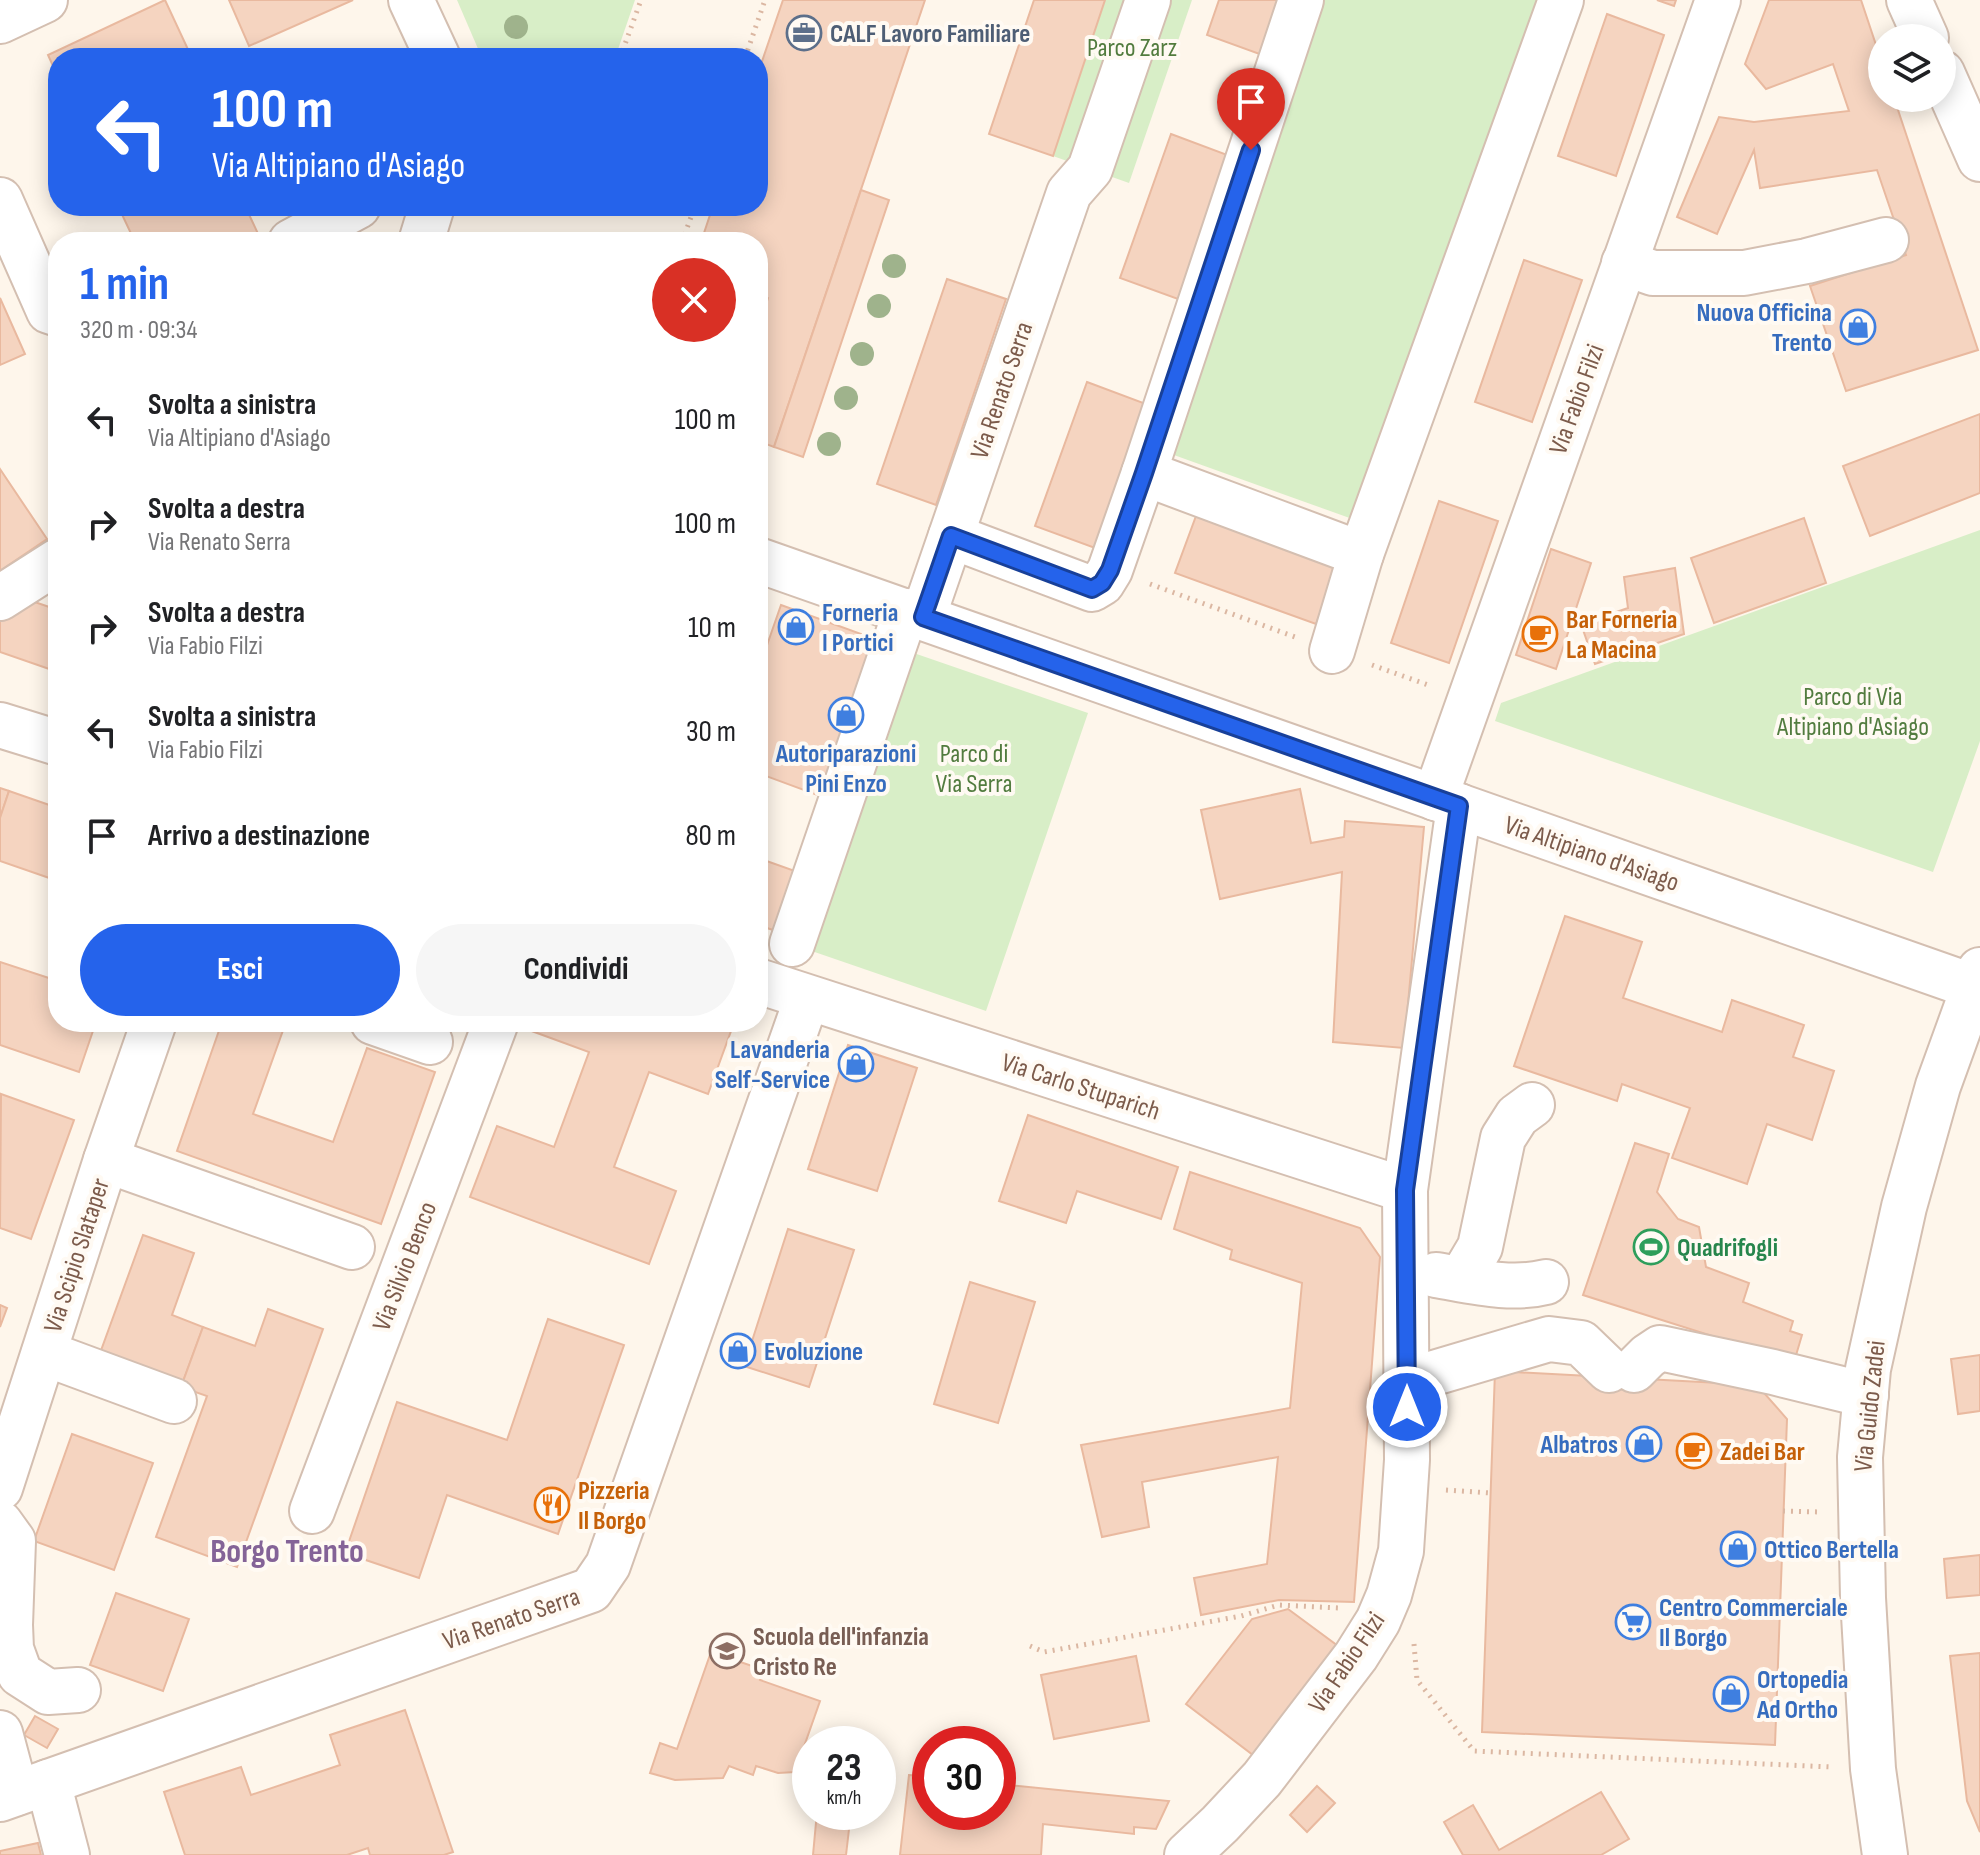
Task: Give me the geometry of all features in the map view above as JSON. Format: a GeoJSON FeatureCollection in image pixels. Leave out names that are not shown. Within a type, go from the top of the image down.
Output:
{"type":"FeatureCollection","features":[{"type":"Feature","properties":{"kind":"street"},"geometry":{"type":"LineString","coordinates":[[0,21],[45,0]]}},
{"type":"Feature","properties":{"kind":"street"},"geometry":{"type":"LineString","coordinates":[[411,0],[433,48]]}},
{"type":"Feature","properties":{"kind":"street","name":"Via Renato Serra"},"geometry":{"type":"LineString","coordinates":[[792,944],[914,614],[951,536],[1069,193],[1090,169],[1148,0]]}},
{"type":"Feature","properties":{"kind":"street"},"geometry":{"type":"LineString","coordinates":[[951,536],[1092,589],[1102,583],[1110,570],[1144,473],[1301,0]]}},
{"type":"Feature","properties":{"kind":"street"},"geometry":{"type":"LineString","coordinates":[[1332,651],[1361,554],[1561,0]]}},
{"type":"Feature","properties":{"kind":"street","name":"Via Fabio Filzi"},"geometry":{"type":"LineString","coordinates":[[1187,1855],[1262,1779],[1356,1656],[1378,1621],[1389,1595],[1401,1551],[1407,1460],[1405,1190],[1447,802],[1624,263],[1718,0]]}},
{"type":"Feature","properties":{"kind":"street"},"geometry":{"type":"LineString","coordinates":[[1909,0],[1920,24]]}},
{"type":"Feature","properties":{"kind":"street"},"geometry":{"type":"LineString","coordinates":[[1956,105],[1980,159]]}},
{"type":"Feature","properties":{"kind":"street"},"geometry":{"type":"LineString","coordinates":[[0,200],[48,309]]}},
{"type":"Feature","properties":{"kind":"street"},"geometry":{"type":"LineString","coordinates":[[310,232],[339,216]]}},
{"type":"Feature","properties":{"kind":"street"},"geometry":{"type":"LineString","coordinates":[[1624,263],[1653,273],[1744,273],[1807,261],[1886,240]]}},
{"type":"Feature","properties":{"kind":"street"},"geometry":{"type":"LineString","coordinates":[[1144,473],[1361,554]]}},
{"type":"Feature","properties":{"kind":"street","name":"Via Altipiano d'Asiago"},"geometry":{"type":"LineString","coordinates":[[768,563],[1447,802],[1978,982]]}},
{"type":"Feature","properties":{"kind":"street"},"geometry":{"type":"LineString","coordinates":[[0,598],[48,567]]}},
{"type":"Feature","properties":{"kind":"street"},"geometry":{"type":"LineString","coordinates":[[0,725],[48,740]]}},
{"type":"Feature","properties":{"kind":"street","name":"Via Guido Zadei"},"geometry":{"type":"LineString","coordinates":[[1892,1848],[1873,1769],[1863,1598],[1860,1457],[1867,1382],[1904,1207],[1933,1101],[1978,982]]}},
{"type":"Feature","properties":{"kind":"street","name":"Via Carlo Stuparich"},"geometry":{"type":"LineString","coordinates":[[768,984],[1405,1190]]}},
{"type":"Feature","properties":{"kind":"street","name":"Via Renato Serra"},"geometry":{"type":"LineString","coordinates":[[22,1791],[591,1590],[608,1565],[639,1533],[672,1437],[807,998]]}},
{"type":"Feature","properties":{"kind":"street","name":"Via Scipio Slataper"},"geometry":{"type":"LineString","coordinates":[[0,1488],[151,1032]]}},
{"type":"Feature","properties":{"kind":"street"},"geometry":{"type":"LineString","coordinates":[[402,1032],[430,1042]]}},
{"type":"Feature","properties":{"kind":"street","name":"Via Silvio Benco"},"geometry":{"type":"LineString","coordinates":[[312,1511],[492,1032]]}},
{"type":"Feature","properties":{"kind":"street"},"geometry":{"type":"LineString","coordinates":[[1461,1279],[1480,1247],[1503,1138],[1517,1116],[1532,1105]]}},
{"type":"Feature","properties":{"kind":"street"},"geometry":{"type":"LineString","coordinates":[[106,1160],[352,1247]]}},
{"type":"Feature","properties":{"kind":"street"},"geometry":{"type":"LineString","coordinates":[[1406,1271],[1516,1287],[1546,1282]]}},
{"type":"Feature","properties":{"kind":"street"},"geometry":{"type":"LineString","coordinates":[[1407,1381],[1549,1339],[1581,1343],[1622,1370],[1660,1348],[1773,1372],[1867,1382]]}},
{"type":"Feature","properties":{"kind":"street"},"geometry":{"type":"LineString","coordinates":[[1796,1348],[1867,1382]]}},
{"type":"Feature","properties":{"kind":"street"},"geometry":{"type":"LineString","coordinates":[[44,1353],[174,1401]]}},
{"type":"Feature","properties":{"kind":"street"},"geometry":{"type":"LineString","coordinates":[[0,1523],[13,1541],[11,1649],[20,1674],[48,1692],[78,1690]]}},
{"type":"Feature","properties":{"kind":"street"},"geometry":{"type":"LineString","coordinates":[[0,1733],[22,1791],[67,1855]]}},
{"type":"Feature","properties":{"kind":"path"},"geometry":{"type":"LineString","coordinates":[[624,48],[641,0]]}},
{"type":"Feature","properties":{"kind":"path"},"geometry":{"type":"LineString","coordinates":[[748,48],[765,0]]}},
{"type":"Feature","properties":{"kind":"path"},"geometry":{"type":"LineString","coordinates":[[1464,1491],[1491,1493]]}},
{"type":"Feature","properties":{"kind":"path"},"geometry":{"type":"LineString","coordinates":[[1783,1511],[1823,1513]]}},
{"type":"Feature","properties":{"kind":"path"},"geometry":{"type":"LineString","coordinates":[[1030,1646],[1044,1652],[1241,1616],[1279,1605],[1348,1609]]}},
{"type":"Feature","properties":{"kind":"path"},"geometry":{"type":"LineString","coordinates":[[1414,1640],[1417,1680],[1474,1751],[1873,1769]]}},
{"type":"Feature","properties":{"kind":"green space"},"geometry":{"type":"Polygon","coordinates":[[[457,0],[635,0],[618,48],[478,48],[457,0]]]}},
{"type":"Feature","properties":{"kind":"green space","name":"Parco Zarz"},"geometry":{"type":"Polygon","coordinates":[[[1105,0],[1192,0],[1129,183],[1053,156],[1105,0]]]}},
{"type":"Feature","properties":{"kind":"green space"},"geometry":{"type":"Polygon","coordinates":[[[1318,0],[1542,0],[1358,521],[1160,450],[1318,0]]]}},
{"type":"Feature","properties":{"kind":"green space","name":"Parco di Via Altipiano d'Asiago"},"geometry":{"type":"Polygon","coordinates":[[[1980,530],[1980,741],[1933,872],[1495,721],[1501,703],[1980,530]]]}},
{"type":"Feature","properties":{"kind":"green space","name":"Parco di Via Serra"},"geometry":{"type":"Polygon","coordinates":[[[905,650],[1088,713],[986,1011],[803,948],[905,650]]]}},
{"type":"Feature","properties":{"kind":"building"},"geometry":{"type":"Polygon","coordinates":[[[165,0],[187,48],[63,48],[165,0]]]}},
{"type":"Feature","properties":{"kind":"building"},"geometry":{"type":"Polygon","coordinates":[[[229,0],[353,0],[249,46],[229,0]]]}},
{"type":"Feature","properties":{"kind":"building"},"geometry":{"type":"Polygon","coordinates":[[[783,0],[925,0],[774,447],[768,445],[768,232],[704,232],[710,216],[768,216],[767,48],[783,0]]]}},
{"type":"Feature","properties":{"kind":"building"},"geometry":{"type":"Polygon","coordinates":[[[1034,0],[1105,0],[1053,156],[989,134],[1034,0]]]}},
{"type":"Feature","properties":{"kind":"building"},"geometry":{"type":"Polygon","coordinates":[[[1219,0],[1285,0],[1265,56],[1207,35],[1219,0]]]}},
{"type":"Feature","properties":{"kind":"building"},"geometry":{"type":"Polygon","coordinates":[[[1657,0],[1676,0],[1674,6],[1657,0]]]}},
{"type":"Feature","properties":{"kind":"building"},"geometry":{"type":"Polygon","coordinates":[[[1769,0],[1861,0],[1869,24],[1868,112],[1899,112],[1978,350],[1846,391],[1810,286],[1906,255],[1877,170],[1760,188],[1754,150],[1717,234],[1677,217],[1719,117],[1754,122],[1849,111],[1833,64],[1766,89],[1745,64],[1769,0]]]}},
{"type":"Feature","properties":{"kind":"building"},"geometry":{"type":"Polygon","coordinates":[[[1607,14],[1664,35],[1616,176],[1558,156],[1607,14]]]}},
{"type":"Feature","properties":{"kind":"building"},"geometry":{"type":"Polygon","coordinates":[[[1171,134],[1230,156],[1178,299],[1120,278],[1171,134]]]}},
{"type":"Feature","properties":{"kind":"building"},"geometry":{"type":"Polygon","coordinates":[[[861,190],[889,200],[803,457],[774,447],[861,190]]]}},
{"type":"Feature","properties":{"kind":"building"},"geometry":{"type":"Polygon","coordinates":[[[123,216],[250,216],[257,232],[130,232],[123,216]]]}},
{"type":"Feature","properties":{"kind":"building"},"geometry":{"type":"Polygon","coordinates":[[[1524,260],[1582,280],[1532,422],[1475,402],[1524,260]]]}},
{"type":"Feature","properties":{"kind":"building"},"geometry":{"type":"Polygon","coordinates":[[[947,279],[1006,299],[936,505],[877,484],[947,279]]]}},
{"type":"Feature","properties":{"kind":"building"},"geometry":{"type":"Polygon","coordinates":[[[0,298],[25,354],[0,365],[0,298]]]}},
{"type":"Feature","properties":{"kind":"building"},"geometry":{"type":"Polygon","coordinates":[[[1087,382],[1146,404],[1095,548],[1035,526],[1087,382]]]}},
{"type":"Feature","properties":{"kind":"building"},"geometry":{"type":"Polygon","coordinates":[[[1980,414],[1980,493],[1870,536],[1843,466],[1980,414]]]}},
{"type":"Feature","properties":{"kind":"building"},"geometry":{"type":"Polygon","coordinates":[[[0,469],[47,539],[0,571],[0,469]]]}},
{"type":"Feature","properties":{"kind":"building"},"geometry":{"type":"Polygon","coordinates":[[[1439,501],[1498,521],[1449,663],[1391,643],[1439,501]]]}},
{"type":"Feature","properties":{"kind":"building"},"geometry":{"type":"Polygon","coordinates":[[[1196,516],[1337,566],[1316,624],[1175,573],[1196,516]]]}},
{"type":"Feature","properties":{"kind":"building"},"geometry":{"type":"Polygon","coordinates":[[[1804,518],[1826,583],[1714,623],[1691,558],[1804,518]]]}},
{"type":"Feature","properties":{"kind":"building"},"geometry":{"type":"Polygon","coordinates":[[[1551,549],[1591,563],[1556,669],[1516,655],[1551,549]]]}},
{"type":"Feature","properties":{"kind":"building"},"geometry":{"type":"Polygon","coordinates":[[[1675,568],[1684,634],[1595,664],[1581,624],[1628,608],[1624,577],[1675,568]]]}},
{"type":"Feature","properties":{"kind":"building"},"geometry":{"type":"Polygon","coordinates":[[[23,598],[48,607],[48,669],[0,652],[0,616],[23,598]]]}},
{"type":"Feature","properties":{"kind":"building"},"geometry":{"type":"Polygon","coordinates":[[[781,605],[886,643],[831,800],[768,777],[768,642],[781,605]]]}},
{"type":"Feature","properties":{"kind":"building"},"geometry":{"type":"Polygon","coordinates":[[[0,788],[9,791],[0,818],[0,788]]]}},
{"type":"Feature","properties":{"kind":"building"},"geometry":{"type":"Polygon","coordinates":[[[1300,789],[1311,843],[1344,837],[1345,821],[1424,827],[1404,1048],[1333,1042],[1342,872],[1220,899],[1201,810],[1300,789]]]}},
{"type":"Feature","properties":{"kind":"building"},"geometry":{"type":"Polygon","coordinates":[[[9,791],[48,805],[48,878],[0,861],[0,818],[9,791]]]}},
{"type":"Feature","properties":{"kind":"building"},"geometry":{"type":"Polygon","coordinates":[[[768,862],[809,876],[788,935],[768,928],[768,862]]]}},
{"type":"Feature","properties":{"kind":"building"},"geometry":{"type":"Polygon","coordinates":[[[1565,916],[1642,942],[1623,998],[1722,1032],[1732,1000],[1804,1025],[1793,1057],[1834,1071],[1812,1140],[1767,1124],[1747,1184],[1672,1158],[1690,1108],[1622,1084],[1617,1101],[1514,1066],[1565,916]]]}},
{"type":"Feature","properties":{"kind":"building"},"geometry":{"type":"Polygon","coordinates":[[[0,962],[48,978],[48,1032],[93,1032],[79,1072],[0,1045],[0,962]]]}},
{"type":"Feature","properties":{"kind":"building"},"geometry":{"type":"Polygon","coordinates":[[[219,1032],[282,1032],[253,1114],[333,1142],[367,1048],[435,1072],[381,1224],[177,1151],[219,1032]]]}},
{"type":"Feature","properties":{"kind":"building"},"geometry":{"type":"Polygon","coordinates":[[[534,1032],[731,1032],[708,1094],[649,1072],[614,1167],[676,1191],[649,1264],[470,1197],[497,1126],[554,1147],[589,1052],[534,1032]]]}},
{"type":"Feature","properties":{"kind":"building"},"geometry":{"type":"Polygon","coordinates":[[[848,1045],[917,1068],[877,1191],[808,1169],[848,1045]]]}},
{"type":"Feature","properties":{"kind":"building"},"geometry":{"type":"Polygon","coordinates":[[[1,1094],[74,1120],[31,1239],[0,1228],[1,1094]]]}},
{"type":"Feature","properties":{"kind":"building"},"geometry":{"type":"Polygon","coordinates":[[[1028,1115],[1178,1167],[1161,1219],[1077,1191],[1066,1223],[999,1201],[1028,1115]]]}},
{"type":"Feature","properties":{"kind":"building","name":"Quadrifogli"},"geometry":{"type":"Polygon","coordinates":[[[1635,1143],[1669,1154],[1657,1192],[1678,1219],[1699,1227],[1706,1267],[1749,1283],[1743,1302],[1793,1321],[1790,1331],[1802,1335],[1794,1362],[1583,1295],[1635,1143]]]}},
{"type":"Feature","properties":{"kind":"building"},"geometry":{"type":"Polygon","coordinates":[[[1190,1172],[1360,1228],[1380,1257],[1354,1602],[1279,1600],[1201,1615],[1194,1578],[1267,1564],[1278,1457],[1142,1482],[1149,1527],[1102,1537],[1081,1445],[1290,1408],[1302,1283],[1230,1259],[1232,1250],[1174,1229],[1190,1172]]]}},
{"type":"Feature","properties":{"kind":"building"},"geometry":{"type":"Polygon","coordinates":[[[788,1229],[854,1250],[809,1387],[744,1366],[788,1229]]]}},
{"type":"Feature","properties":{"kind":"building"},"geometry":{"type":"Polygon","coordinates":[[[143,1235],[194,1253],[172,1315],[203,1327],[181,1387],[99,1356],[143,1235]]]}},
{"type":"Feature","properties":{"kind":"building"},"geometry":{"type":"Polygon","coordinates":[[[970,1282],[1035,1302],[998,1423],[934,1404],[970,1282]]]}},
{"type":"Feature","properties":{"kind":"building"},"geometry":{"type":"Polygon","coordinates":[[[0,1305],[7,1308],[0,1327],[0,1305]]]}},
{"type":"Feature","properties":{"kind":"building"},"geometry":{"type":"Polygon","coordinates":[[[268,1309],[323,1329],[237,1567],[156,1537],[207,1396],[181,1387],[203,1327],[255,1346],[268,1309]]]}},
{"type":"Feature","properties":{"kind":"building"},"geometry":{"type":"Polygon","coordinates":[[[548,1319],[624,1345],[558,1534],[447,1495],[419,1578],[345,1553],[397,1402],[507,1440],[548,1319]]]}},
{"type":"Feature","properties":{"kind":"building"},"geometry":{"type":"Polygon","coordinates":[[[1980,1355],[1980,1411],[1958,1414],[1951,1359],[1980,1355]]]}},
{"type":"Feature","properties":{"kind":"building","name":"Centro Commerciale Il Borgo"},"geometry":{"type":"Polygon","coordinates":[[[1495,1371],[1757,1385],[1787,1419],[1775,1745],[1482,1732],[1495,1371]]]}},
{"type":"Feature","properties":{"kind":"building"},"geometry":{"type":"Polygon","coordinates":[[[72,1434],[153,1463],[114,1570],[34,1541],[72,1434]]]}},
{"type":"Feature","properties":{"kind":"building"},"geometry":{"type":"Polygon","coordinates":[[[1980,1555],[1980,1595],[1947,1598],[1944,1559],[1980,1555]]]}},
{"type":"Feature","properties":{"kind":"building"},"geometry":{"type":"Polygon","coordinates":[[[116,1593],[189,1619],[163,1691],[90,1665],[116,1593]]]}},
{"type":"Feature","properties":{"kind":"building"},"geometry":{"type":"Polygon","coordinates":[[[1288,1609],[1338,1646],[1253,1755],[1186,1704],[1252,1619],[1288,1609]]]}},
{"type":"Feature","properties":{"kind":"building"},"geometry":{"type":"Polygon","coordinates":[[[711,1652],[764,1670],[760,1680],[820,1701],[811,1726],[792,1726],[792,1772],[778,1773],[756,1766],[753,1775],[729,1766],[723,1778],[675,1780],[650,1773],[660,1743],[677,1749],[711,1652]]]}},
{"type":"Feature","properties":{"kind":"building"},"geometry":{"type":"Polygon","coordinates":[[[1980,1653],[1980,1832],[1967,1801],[1950,1656],[1980,1653]]]}},
{"type":"Feature","properties":{"kind":"building"},"geometry":{"type":"Polygon","coordinates":[[[1136,1656],[1149,1721],[1054,1739],[1041,1675],[1136,1656]]]}},
{"type":"Feature","properties":{"kind":"building"},"geometry":{"type":"Polygon","coordinates":[[[405,1710],[453,1852],[444,1855],[370,1855],[368,1848],[347,1855],[185,1855],[164,1792],[241,1767],[251,1795],[340,1765],[330,1735],[405,1710]]]}},
{"type":"Feature","properties":{"kind":"building"},"geometry":{"type":"Polygon","coordinates":[[[35,1716],[58,1729],[47,1748],[24,1735],[35,1716]]]}},
{"type":"Feature","properties":{"kind":"building"},"geometry":{"type":"Polygon","coordinates":[[[909,1775],[912,1775],[912,1830],[1016,1830],[1016,1786],[1169,1801],[1156,1829],[1134,1827],[1134,1834],[1043,1824],[1041,1855],[900,1855],[909,1775]]]}},
{"type":"Feature","properties":{"kind":"building"},"geometry":{"type":"Polygon","coordinates":[[[1317,1786],[1335,1803],[1307,1832],[1290,1815],[1317,1786]]]}},
{"type":"Feature","properties":{"kind":"building"},"geometry":{"type":"Polygon","coordinates":[[[1601,1792],[1629,1839],[1601,1855],[1463,1855],[1444,1822],[1473,1805],[1499,1850],[1601,1792]]]}},
{"type":"Feature","properties":{"kind":"building"},"geometry":{"type":"Polygon","coordinates":[[[815,1830],[849,1830],[846,1855],[813,1855],[815,1830]]]}},
{"type":"Feature","properties":{"kind":"building"},"geometry":{"type":"Polygon","coordinates":[[[38,1843],[41,1855],[0,1855],[0,1851],[38,1843]]]}},
{"type":"Feature","properties":{"kind":"place","name":"CALF Lavoro Familiare"},"geometry":{"type":"Point","coordinates":[804,33]}},
{"type":"Feature","properties":{"kind":"place","name":"Nuova Officina Trento"},"geometry":{"type":"Point","coordinates":[1858,327]}},
{"type":"Feature","properties":{"kind":"place","name":"Forneria I Portici"},"geometry":{"type":"Point","coordinates":[796,627]}},
{"type":"Feature","properties":{"kind":"place","name":"Bar Forneria La Macina"},"geometry":{"type":"Point","coordinates":[1540,634]}},
{"type":"Feature","properties":{"kind":"place","name":"Autoriparazioni Pini Enzo"},"geometry":{"type":"Point","coordinates":[846,715]}},
{"type":"Feature","properties":{"kind":"place","name":"Lavanderia Self-Service"},"geometry":{"type":"Point","coordinates":[856,1064]}},
{"type":"Feature","properties":{"kind":"place","name":"Quadrifogli"},"geometry":{"type":"Point","coordinates":[1651,1247]}},
{"type":"Feature","properties":{"kind":"place","name":"Evoluzione"},"geometry":{"type":"Point","coordinates":[738,1351]}},
{"type":"Feature","properties":{"kind":"place","name":"Albatros"},"geometry":{"type":"Point","coordinates":[1644,1444]}},
{"type":"Feature","properties":{"kind":"place","name":"Zadei Bar"},"geometry":{"type":"Point","coordinates":[1694,1451]}},
{"type":"Feature","properties":{"kind":"place","name":"Pizzeria Il Borgo"},"geometry":{"type":"Point","coordinates":[552,1505]}},
{"type":"Feature","properties":{"kind":"place","name":"Ottico Bertella"},"geometry":{"type":"Point","coordinates":[1738,1549]}},
{"type":"Feature","properties":{"kind":"place","name":"Centro Commerciale Il Borgo"},"geometry":{"type":"Point","coordinates":[1633,1622]}},
{"type":"Feature","properties":{"kind":"place","name":"Scuola dell'infanzia Cristo Re"},"geometry":{"type":"Point","coordinates":[727,1651]}},
{"type":"Feature","properties":{"kind":"place","name":"Ortopedia Ad Ortho"},"geometry":{"type":"Point","coordinates":[1731,1694]}},
{"type":"Feature","properties":{"kind":"district","name":"Borgo Trento"},"geometry":{"type":"Point","coordinates":[287,1550]}},
{"type":"Feature","properties":{"kind":"route"},"geometry":{"type":"LineString","coordinates":[[1251,150],[1144,473],[1110,570],[1102,583],[1092,589],[951,536],[923,617],[1459,806],[1405,1190],[1407,1407]]}}]}
